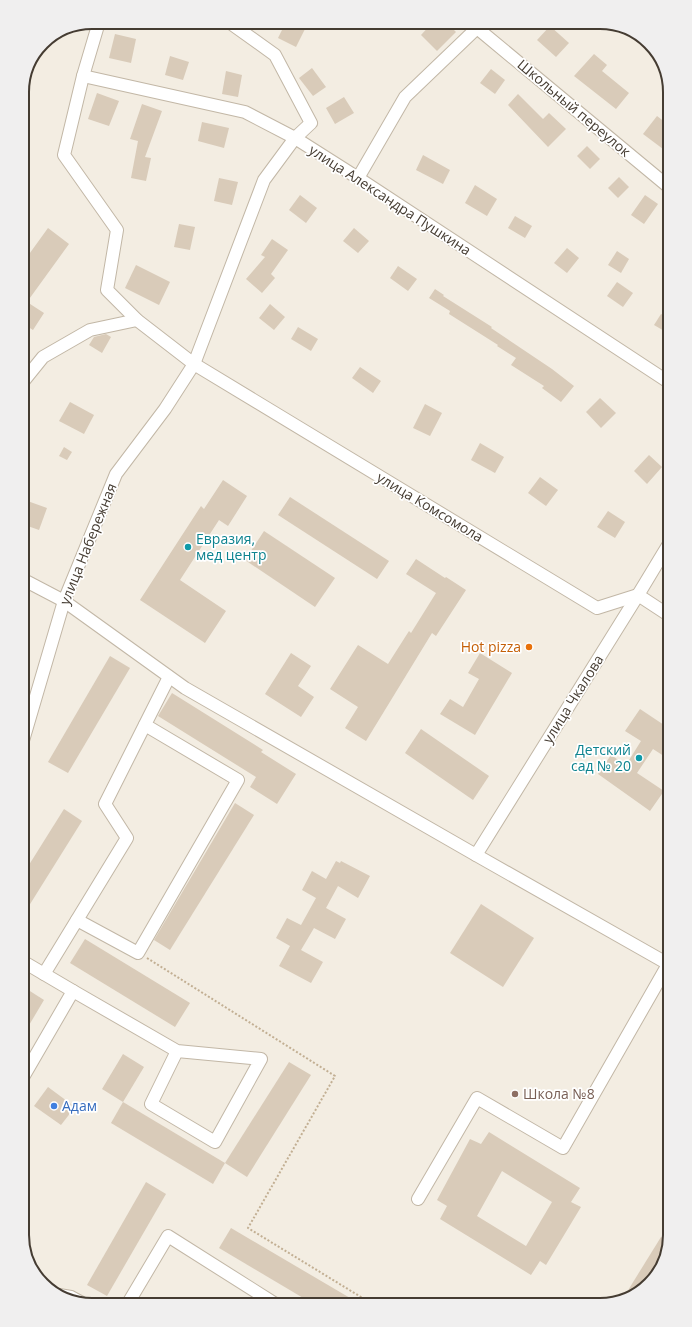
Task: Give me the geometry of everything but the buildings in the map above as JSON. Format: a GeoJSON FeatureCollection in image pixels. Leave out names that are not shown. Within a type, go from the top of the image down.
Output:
{"type":"FeatureCollection","features":[{"type":"Feature","properties":{"kind":"street"},"geometry":{"type":"LineString","coordinates":[[83,76],[97,29]]}},
{"type":"Feature","properties":{"kind":"street","name":"улица Набережная"},"geometry":{"type":"LineString","coordinates":[[29,720],[64,601],[116,474],[165,408],[194,364],[264,180],[295,138],[311,123],[275,55],[239,29]]}},
{"type":"Feature","properties":{"kind":"street"},"geometry":{"type":"LineString","coordinates":[[358,178],[405,97],[471,29]]}},
{"type":"Feature","properties":{"kind":"street","name":"Школьный переулок"},"geometry":{"type":"LineString","coordinates":[[480,29],[663,182]]}},
{"type":"Feature","properties":{"kind":"street","name":"улица Александра Пушкина"},"geometry":{"type":"LineString","coordinates":[[83,76],[245,112],[295,138],[663,379]]}},
{"type":"Feature","properties":{"kind":"street","name":"улица Комсомола"},"geometry":{"type":"LineString","coordinates":[[83,76],[64,155],[117,230],[106,290],[137,320],[194,364],[596,608],[638,595]]}},
{"type":"Feature","properties":{"kind":"street"},"geometry":{"type":"LineString","coordinates":[[29,374],[43,357],[90,330],[137,320]]}},
{"type":"Feature","properties":{"kind":"street","name":"улица Чкалова"},"geometry":{"type":"LineString","coordinates":[[476,855],[663,554]]}},
{"type":"Feature","properties":{"kind":"street"},"geometry":{"type":"LineString","coordinates":[[29,583],[64,601],[185,688],[476,855],[663,960]]}},
{"type":"Feature","properties":{"kind":"street"},"geometry":{"type":"LineString","coordinates":[[638,595],[663,611]]}},
{"type":"Feature","properties":{"kind":"street"},"geometry":{"type":"LineString","coordinates":[[44,974],[127,838],[106,804],[169,677]]}},
{"type":"Feature","properties":{"kind":"street"},"geometry":{"type":"LineString","coordinates":[[77,920],[138,953],[238,780],[145,725]]}},
{"type":"Feature","properties":{"kind":"street"},"geometry":{"type":"LineString","coordinates":[[29,965],[178,1052],[261,1059],[215,1142],[151,1104],[178,1052]]}},
{"type":"Feature","properties":{"kind":"street"},"geometry":{"type":"LineString","coordinates":[[418,1199],[477,1098],[563,1148],[663,973]]}},
{"type":"Feature","properties":{"kind":"street"},"geometry":{"type":"LineString","coordinates":[[29,1066],[73,991]]}},
{"type":"Feature","properties":{"kind":"street"},"geometry":{"type":"LineString","coordinates":[[131,1298],[168,1236],[266,1298]]}},
{"type":"Feature","properties":{"kind":"path"},"geometry":{"type":"LineString","coordinates":[[138,953],[335,1076],[248,1228],[363,1298]]}},
{"type":"Feature","properties":{"kind":"place","name":"Евразия, мед центр"},"geometry":{"type":"Point","coordinates":[188,547]}},
{"type":"Feature","properties":{"kind":"place","name":"Hot pizza"},"geometry":{"type":"Point","coordinates":[529,647]}},
{"type":"Feature","properties":{"kind":"place","name":"Детский сад № 20"},"geometry":{"type":"Point","coordinates":[639,758]}},
{"type":"Feature","properties":{"kind":"place","name":"Школа №8"},"geometry":{"type":"Point","coordinates":[515,1094]}},
{"type":"Feature","properties":{"kind":"place","name":"Адам"},"geometry":{"type":"Point","coordinates":[54,1106]}}]}
